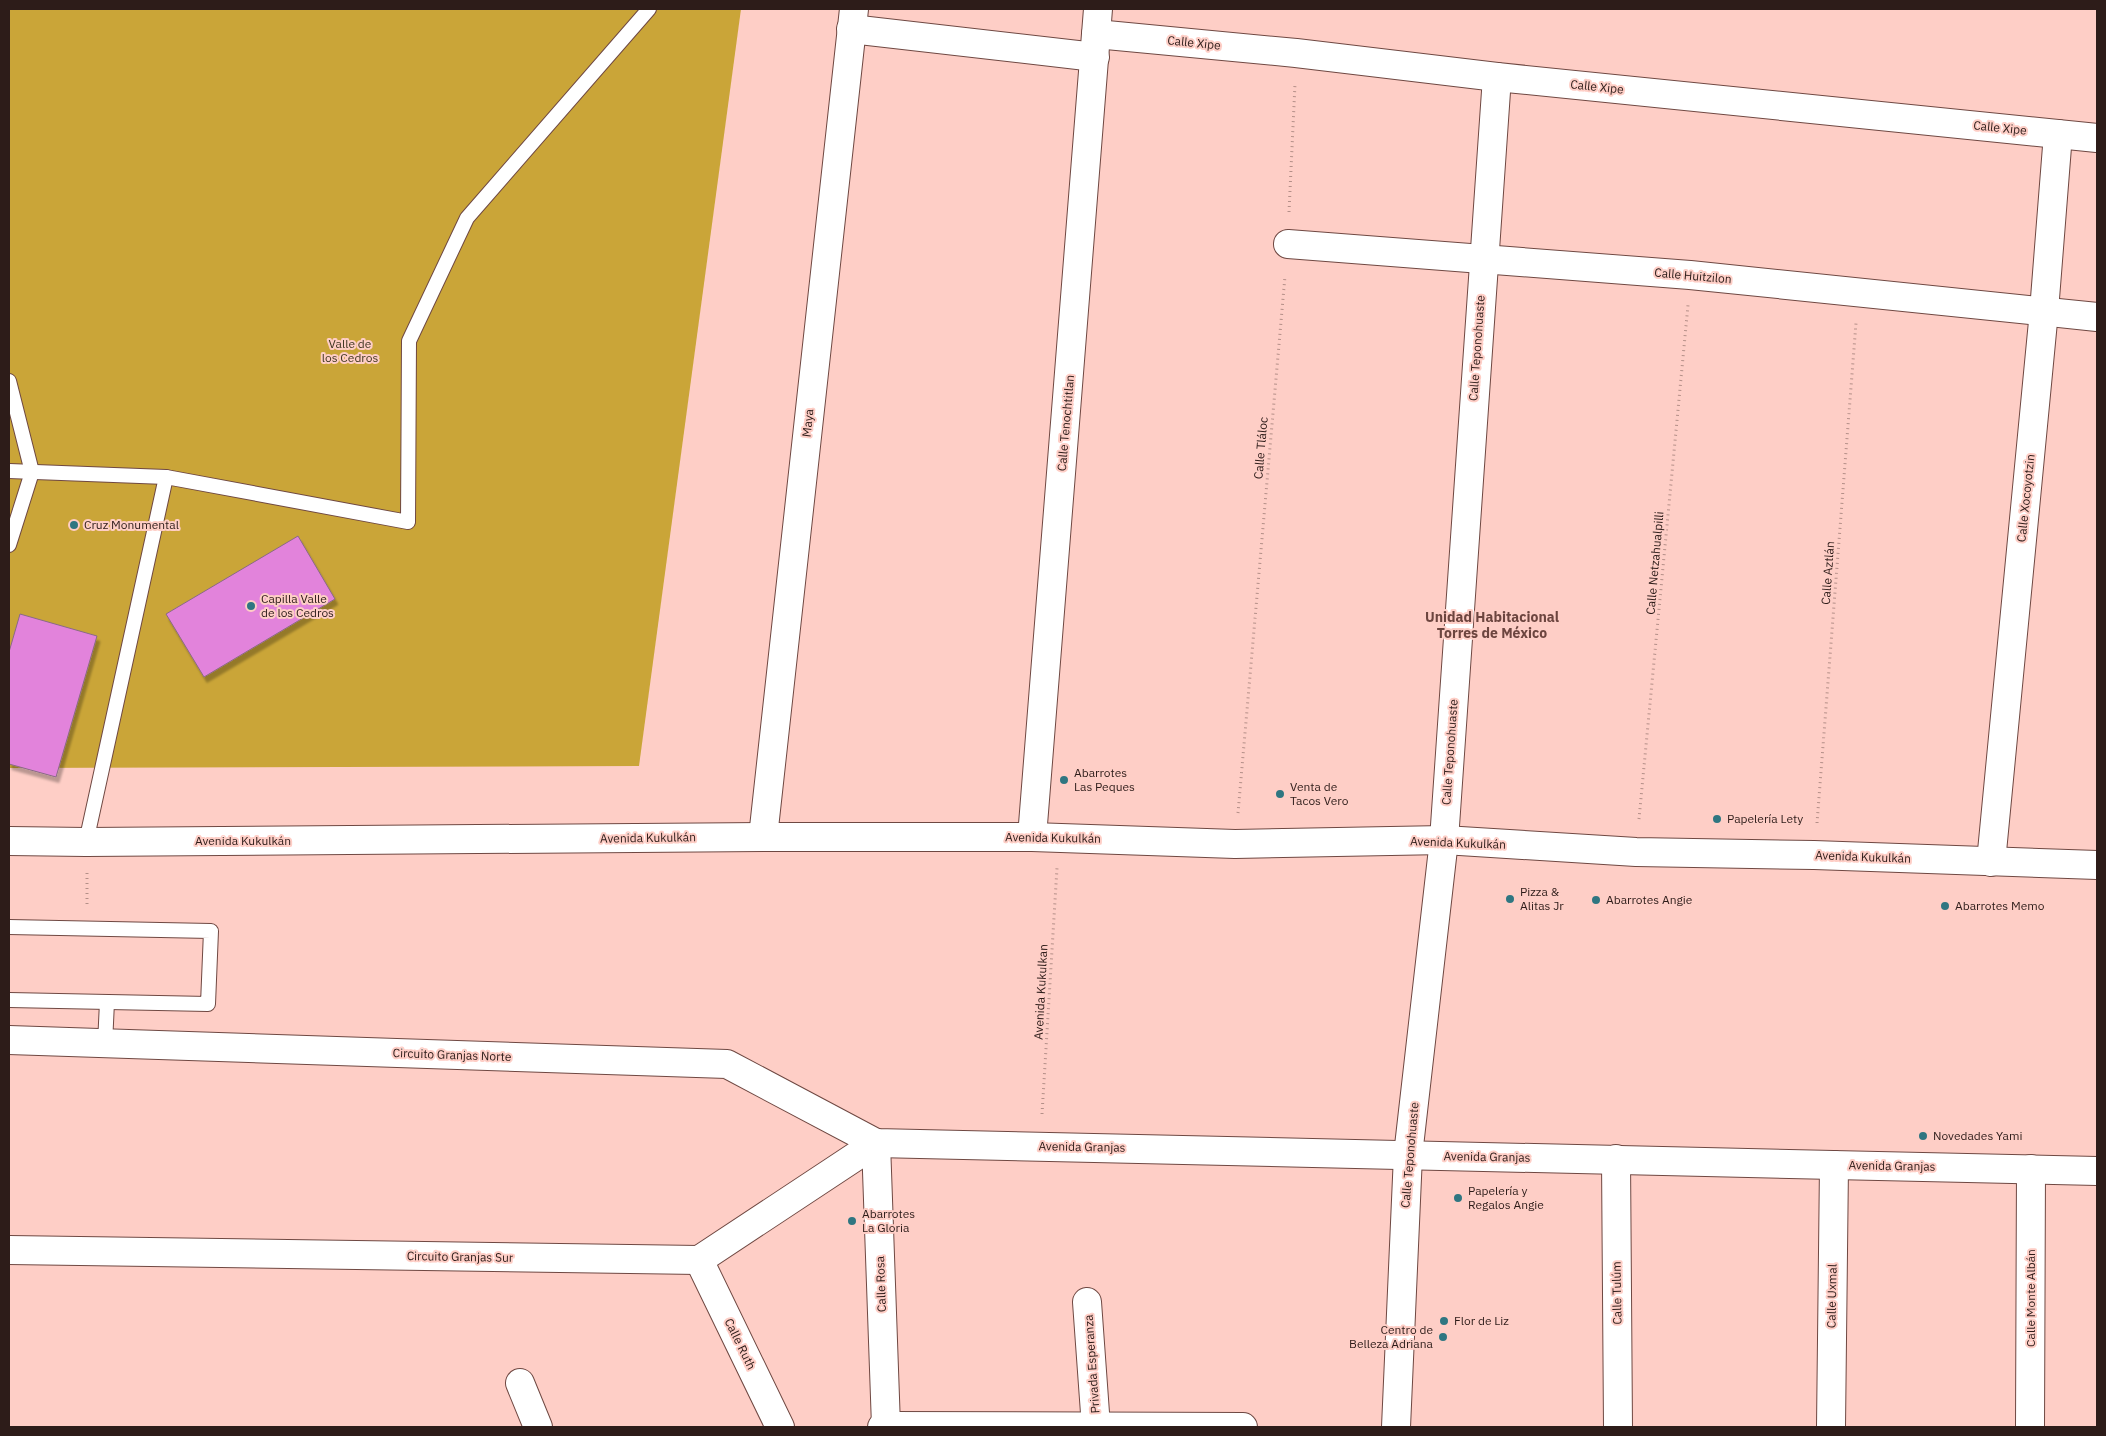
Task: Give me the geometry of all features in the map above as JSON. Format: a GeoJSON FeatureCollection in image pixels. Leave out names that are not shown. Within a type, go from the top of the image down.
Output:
{"type":"FeatureCollection","features":[{"type":"Feature","properties":{"kind":"street","name":"Calle Xipe"},"geometry":{"type":"LineString","coordinates":[[853,19],[1097,33],[1296,53],[1497,77],[2097,138]]}},
{"type":"Feature","properties":{"kind":"street","name":"Maya"},"geometry":{"type":"LineString","coordinates":[[763,837],[853,19]]}},
{"type":"Feature","properties":{"kind":"street","name":"Calle Tenochtitlan"},"geometry":{"type":"LineString","coordinates":[[1046,837],[1097,33]]}},
{"type":"Feature","properties":{"kind":"street","name":"Calle Teponohuaste"},"geometry":{"type":"LineString","coordinates":[[1396,1427],[1408,1155],[1444,840],[1497,77]]}},
{"type":"Feature","properties":{"kind":"street","name":"Calle Xocoyotzin"},"geometry":{"type":"LineString","coordinates":[[1991,862],[2044,312],[2058,134]]}},
{"type":"Feature","properties":{"kind":"street","name":"Calle Huitzilon"},"geometry":{"type":"LineString","coordinates":[[1288,244],[1690,275],[2097,317]]}},
{"type":"Feature","properties":{"kind":"street","name":"Avenida Kukulkán"},"geometry":{"type":"LineString","coordinates":[[9,841],[1046,837],[1235,844],[1444,840],[1636,852],[1814,855],[2097,865]]}},
{"type":"Feature","properties":{"kind":"street","name":"Circuito Granjas Norte"},"geometry":{"type":"LineString","coordinates":[[9,1040],[728,1064],[876,1143]]}},
{"type":"Feature","properties":{"kind":"street","name":"Avenida Granjas"},"geometry":{"type":"LineString","coordinates":[[876,1143],[2097,1171]]}},
{"type":"Feature","properties":{"kind":"street"},"geometry":{"type":"LineString","coordinates":[[699,1260],[876,1143]]}},
{"type":"Feature","properties":{"kind":"street","name":"Calle Rosa"},"geometry":{"type":"LineString","coordinates":[[876,1143],[884,1426]]}},
{"type":"Feature","properties":{"kind":"street","name":"Calle Tulúm"},"geometry":{"type":"LineString","coordinates":[[1616,1160],[1618,1427]]}},
{"type":"Feature","properties":{"kind":"street","name":"Calle Uxmal"},"geometry":{"type":"LineString","coordinates":[[1830,1427],[1834,1165]]}},
{"type":"Feature","properties":{"kind":"street","name":"Calle Monte Albán"},"geometry":{"type":"LineString","coordinates":[[2030,1427],[2031,1169]]}},
{"type":"Feature","properties":{"kind":"street","name":"Circuito Granjas Sur"},"geometry":{"type":"LineString","coordinates":[[9,1250],[699,1260]]}},
{"type":"Feature","properties":{"kind":"street","name":"Calle Ruth"},"geometry":{"type":"LineString","coordinates":[[699,1260],[780,1427]]}},
{"type":"Feature","properties":{"kind":"street","name":"Privada Esperanza"},"geometry":{"type":"LineString","coordinates":[[1087,1302],[1096,1427]]}},
{"type":"Feature","properties":{"kind":"street"},"geometry":{"type":"LineString","coordinates":[[520,1382],[538,1427]]}},
{"type":"Feature","properties":{"kind":"street"},"geometry":{"type":"LineString","coordinates":[[884,1426],[1243,1427]]}},
{"type":"Feature","properties":{"kind":"lane"},"geometry":{"type":"LineString","coordinates":[[9,471],[166,477],[408,522],[409,341],[467,218],[649,9]]}},
{"type":"Feature","properties":{"kind":"lane"},"geometry":{"type":"LineString","coordinates":[[9,381],[32,472],[9,545]]}},
{"type":"Feature","properties":{"kind":"lane"},"geometry":{"type":"LineString","coordinates":[[86,842],[166,477]]}},
{"type":"Feature","properties":{"kind":"lane"},"geometry":{"type":"LineString","coordinates":[[9,927],[211,931],[208,1004],[9,1000]]}},
{"type":"Feature","properties":{"kind":"lane"},"geometry":{"type":"LineString","coordinates":[[105,1044],[107,1002]]}},
{"type":"Feature","properties":{"kind":"path","name":"Calle Tláloc"},"geometry":{"type":"LineString","coordinates":[[1235,844],[1288,244],[1296,53]]}},
{"type":"Feature","properties":{"kind":"path","name":"Calle Netzahualpilli"},"geometry":{"type":"LineString","coordinates":[[1636,852],[1690,275]]}},
{"type":"Feature","properties":{"kind":"path","name":"Calle Aztlán"},"geometry":{"type":"LineString","coordinates":[[1814,855],[1858,292]]}},
{"type":"Feature","properties":{"kind":"path","name":"Avenida Kukulkan"},"geometry":{"type":"LineString","coordinates":[[1040,1146],[1046,837]]}},
{"type":"Feature","properties":{"kind":"path"},"geometry":{"type":"LineString","coordinates":[[86,842],[88,928]]}},
{"type":"Feature","properties":{"kind":"green space","name":"Valle de los Cedros"},"geometry":{"type":"Polygon","coordinates":[[[9,9],[741,9],[639,766],[9,768],[9,9]]]}},
{"type":"Feature","properties":{"kind":"building","name":"Capilla Valle de los Cedros"},"geometry":{"type":"Polygon","coordinates":[[[298,536],[335,599],[204,677],[166,614],[298,536]]]}},
{"type":"Feature","properties":{"kind":"building"},"geometry":{"type":"Polygon","coordinates":[[[20,614],[97,636],[56,777],[9,764],[9,652],[20,614]]]}},
{"type":"Feature","properties":{"kind":"place","name":"Cruz Monumental"},"geometry":{"type":"Point","coordinates":[74,525]}},
{"type":"Feature","properties":{"kind":"place","name":"Capilla Valle de los Cedros"},"geometry":{"type":"Point","coordinates":[251,606]}},
{"type":"Feature","properties":{"kind":"place","name":"Abarrotes Las Peques"},"geometry":{"type":"Point","coordinates":[1064,780]}},
{"type":"Feature","properties":{"kind":"place","name":"Venta de Tacos Vero"},"geometry":{"type":"Point","coordinates":[1280,794]}},
{"type":"Feature","properties":{"kind":"place","name":"Papelería Lety"},"geometry":{"type":"Point","coordinates":[1717,819]}},
{"type":"Feature","properties":{"kind":"place","name":"Pizza & Alitas Jr"},"geometry":{"type":"Point","coordinates":[1510,899]}},
{"type":"Feature","properties":{"kind":"place","name":"Abarrotes Angie"},"geometry":{"type":"Point","coordinates":[1596,900]}},
{"type":"Feature","properties":{"kind":"place","name":"Abarrotes Memo"},"geometry":{"type":"Point","coordinates":[1945,906]}},
{"type":"Feature","properties":{"kind":"place","name":"Novedades Yami"},"geometry":{"type":"Point","coordinates":[1923,1136]}},
{"type":"Feature","properties":{"kind":"place","name":"Papelería y Regalos Angie"},"geometry":{"type":"Point","coordinates":[1458,1198]}},
{"type":"Feature","properties":{"kind":"place","name":"Abarrotes La Gloria"},"geometry":{"type":"Point","coordinates":[852,1221]}},
{"type":"Feature","properties":{"kind":"place","name":"Flor de Liz"},"geometry":{"type":"Point","coordinates":[1444,1321]}},
{"type":"Feature","properties":{"kind":"place","name":"Centro de Belleza Adriana"},"geometry":{"type":"Point","coordinates":[1443,1337]}},
{"type":"Feature","properties":{"kind":"district","name":"Unidad Habitacional Torres de México"},"geometry":{"type":"Point","coordinates":[1492,626]}}]}
